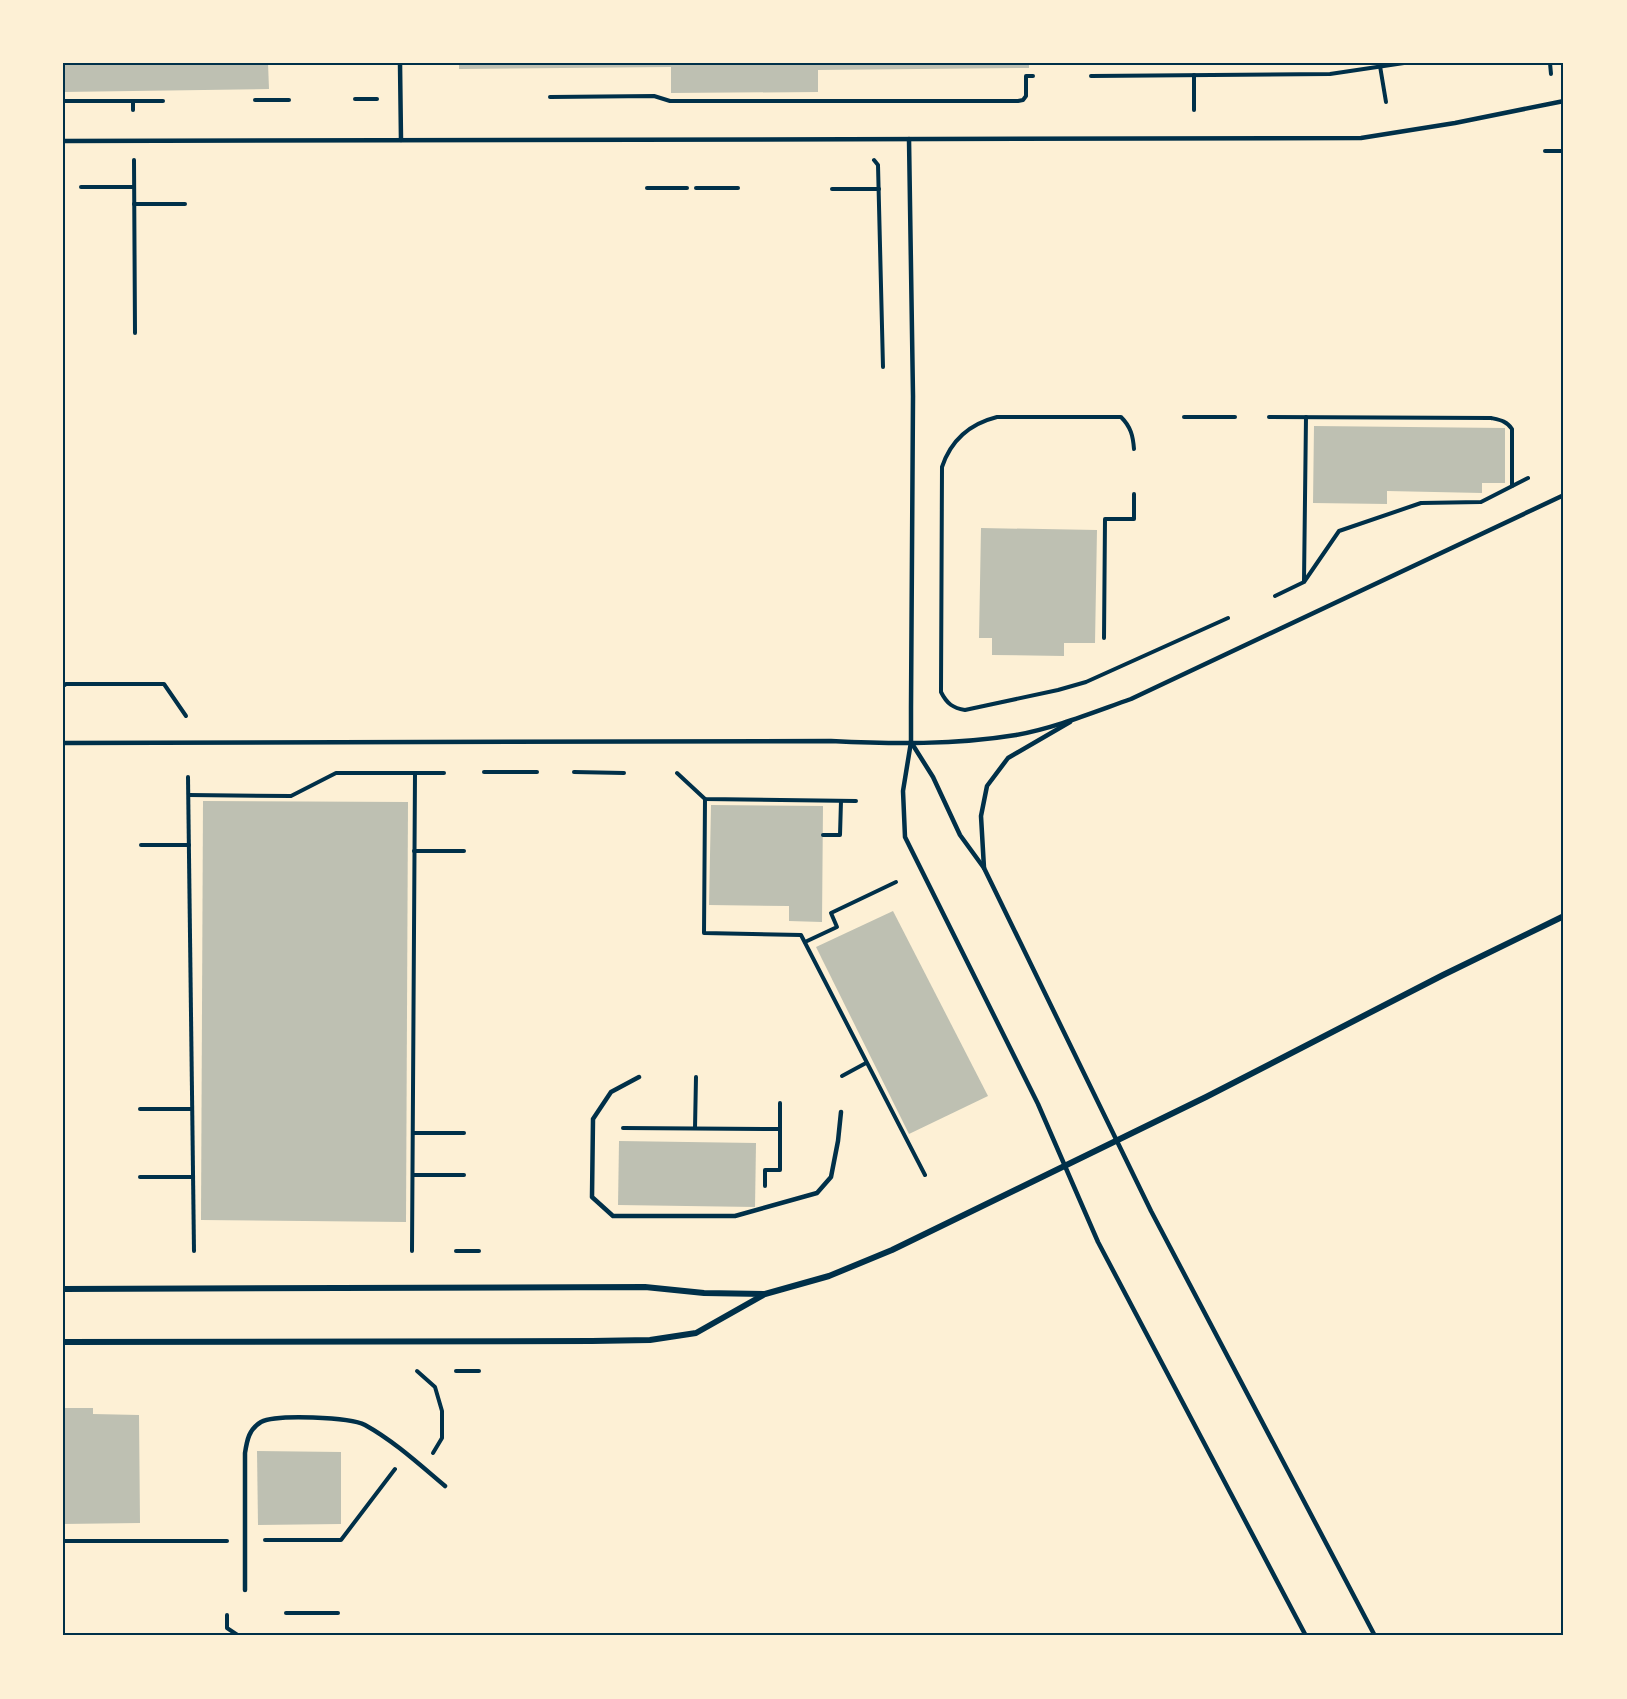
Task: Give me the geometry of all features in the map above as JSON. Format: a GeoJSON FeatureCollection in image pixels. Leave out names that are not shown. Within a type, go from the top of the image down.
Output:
{"type":"FeatureCollection","features":[{"type":"Feature","properties":{"kind":"street"},"geometry":{"type":"LineString","coordinates":[[63,1342],[650,1340],[696,1333],[765,1294],[829,1276],[892,1250],[1217,1092],[1443,975],[1564,916]]}},
{"type":"Feature","properties":{"kind":"street"},"geometry":{"type":"LineString","coordinates":[[63,1289],[645,1287],[704,1293],[765,1294]]}},
{"type":"Feature","properties":{"kind":"lane"},"geometry":{"type":"LineString","coordinates":[[400,63],[401,140]]}},
{"type":"Feature","properties":{"kind":"lane"},"geometry":{"type":"LineString","coordinates":[[63,141],[1361,138],[1455,123],[1564,101]]}},
{"type":"Feature","properties":{"kind":"lane"},"geometry":{"type":"LineString","coordinates":[[909,139],[913,396],[911,742],[903,791],[905,837],[1038,1104],[1098,1242],[1306,1636]]}},
{"type":"Feature","properties":{"kind":"lane"},"geometry":{"type":"LineString","coordinates":[[63,743],[911,742],[963,741],[1018,735],[1078,717],[1141,694],[1564,495]]}},
{"type":"Feature","properties":{"kind":"lane"},"geometry":{"type":"LineString","coordinates":[[984,868],[981,816],[987,786],[1008,758],[1078,717]]}},
{"type":"Feature","properties":{"kind":"lane"},"geometry":{"type":"LineString","coordinates":[[911,742],[933,777],[960,835],[984,868],[1151,1211],[1375,1636]]}},
{"type":"Feature","properties":{"kind":"lane"},"geometry":{"type":"LineString","coordinates":[[639,1077],[611,1092],[593,1119],[592,1197],[613,1216],[735,1216],[818,1193],[831,1177],[841,1112]]}},
{"type":"Feature","properties":{"kind":"lane"},"geometry":{"type":"LineString","coordinates":[[245,1590],[245,1453],[247,1439],[253,1428],[262,1422],[275,1418],[331,1419],[362,1424],[383,1436],[445,1486]]}},
{"type":"Feature","properties":{"kind":"path"},"geometry":{"type":"LineString","coordinates":[[1091,76],[1330,74],[1404,63]]}},
{"type":"Feature","properties":{"kind":"path"},"geometry":{"type":"LineString","coordinates":[[1550,63],[1551,74]]}},
{"type":"Feature","properties":{"kind":"path"},"geometry":{"type":"LineString","coordinates":[[1380,66],[1386,102]]}},
{"type":"Feature","properties":{"kind":"path"},"geometry":{"type":"LineString","coordinates":[[1194,75],[1194,110]]}},
{"type":"Feature","properties":{"kind":"path"},"geometry":{"type":"LineString","coordinates":[[550,97],[654,96],[670,101],[1018,101],[1023,100],[1026,96],[1026,76],[1033,76]]}},
{"type":"Feature","properties":{"kind":"path"},"geometry":{"type":"LineString","coordinates":[[355,99],[377,99]]}},
{"type":"Feature","properties":{"kind":"path"},"geometry":{"type":"LineString","coordinates":[[255,100],[290,100]]}},
{"type":"Feature","properties":{"kind":"path"},"geometry":{"type":"LineString","coordinates":[[63,101],[163,101]]}},
{"type":"Feature","properties":{"kind":"path"},"geometry":{"type":"LineString","coordinates":[[133,101],[133,110]]}},
{"type":"Feature","properties":{"kind":"path"},"geometry":{"type":"LineString","coordinates":[[877,109],[878,101]]}},
{"type":"Feature","properties":{"kind":"path"},"geometry":{"type":"LineString","coordinates":[[1545,151],[1564,151]]}},
{"type":"Feature","properties":{"kind":"path"},"geometry":{"type":"LineString","coordinates":[[134,156],[135,333]]}},
{"type":"Feature","properties":{"kind":"path"},"geometry":{"type":"LineString","coordinates":[[874,160],[878,165],[883,367]]}},
{"type":"Feature","properties":{"kind":"path"},"geometry":{"type":"LineString","coordinates":[[81,187],[134,187]]}},
{"type":"Feature","properties":{"kind":"path"},"geometry":{"type":"LineString","coordinates":[[647,188],[687,188]]}},
{"type":"Feature","properties":{"kind":"path"},"geometry":{"type":"LineString","coordinates":[[696,188],[738,188]]}},
{"type":"Feature","properties":{"kind":"path"},"geometry":{"type":"LineString","coordinates":[[832,189],[879,189]]}},
{"type":"Feature","properties":{"kind":"path"},"geometry":{"type":"LineString","coordinates":[[134,204],[185,204]]}},
{"type":"Feature","properties":{"kind":"path"},"geometry":{"type":"LineString","coordinates":[[1134,449],[1130,426],[1122,417],[997,417],[981,421],[967,429],[955,442],[947,453],[942,467],[941,692],[946,702],[954,708],[976,708],[1058,690],[1110,672],[1228,618]]}},
{"type":"Feature","properties":{"kind":"path"},"geometry":{"type":"LineString","coordinates":[[1184,417],[1235,417]]}},
{"type":"Feature","properties":{"kind":"path"},"geometry":{"type":"LineString","coordinates":[[1269,417],[1491,418],[1500,420],[1512,429],[1512,486]]}},
{"type":"Feature","properties":{"kind":"path"},"geometry":{"type":"LineString","coordinates":[[1304,582],[1306,417]]}},
{"type":"Feature","properties":{"kind":"path"},"geometry":{"type":"LineString","coordinates":[[1275,596],[1304,582],[1339,531],[1421,503],[1481,502],[1528,478]]}},
{"type":"Feature","properties":{"kind":"path"},"geometry":{"type":"LineString","coordinates":[[1104,638],[1105,519],[1134,519],[1134,494]]}},
{"type":"Feature","properties":{"kind":"path"},"geometry":{"type":"LineString","coordinates":[[63,686],[66,684],[164,684],[186,716]]}},
{"type":"Feature","properties":{"kind":"path"},"geometry":{"type":"LineString","coordinates":[[940,707],[946,702]]}},
{"type":"Feature","properties":{"kind":"path"},"geometry":{"type":"LineString","coordinates":[[432,765],[432,773]]}},
{"type":"Feature","properties":{"kind":"path"},"geometry":{"type":"LineString","coordinates":[[484,772],[537,772]]}},
{"type":"Feature","properties":{"kind":"path"},"geometry":{"type":"LineString","coordinates":[[574,772],[624,773]]}},
{"type":"Feature","properties":{"kind":"path"},"geometry":{"type":"LineString","coordinates":[[189,795],[291,796],[336,773],[444,773]]}},
{"type":"Feature","properties":{"kind":"path"},"geometry":{"type":"LineString","coordinates":[[412,1251],[414,773]]}},
{"type":"Feature","properties":{"kind":"path"},"geometry":{"type":"LineString","coordinates":[[677,773],[705,799],[856,801]]}},
{"type":"Feature","properties":{"kind":"path"},"geometry":{"type":"LineString","coordinates":[[188,777],[194,1251]]}},
{"type":"Feature","properties":{"kind":"path"},"geometry":{"type":"LineString","coordinates":[[705,799],[704,933],[801,934],[925,1175]]}},
{"type":"Feature","properties":{"kind":"path"},"geometry":{"type":"LineString","coordinates":[[823,835],[840,835],[841,801]]}},
{"type":"Feature","properties":{"kind":"path"},"geometry":{"type":"LineString","coordinates":[[141,844],[189,844]]}},
{"type":"Feature","properties":{"kind":"path"},"geometry":{"type":"LineString","coordinates":[[414,851],[464,851]]}},
{"type":"Feature","properties":{"kind":"path"},"geometry":{"type":"LineString","coordinates":[[805,942],[837,927],[831,914],[896,882]]}},
{"type":"Feature","properties":{"kind":"path"},"geometry":{"type":"LineString","coordinates":[[842,1076],[867,1063]]}},
{"type":"Feature","properties":{"kind":"path"},"geometry":{"type":"LineString","coordinates":[[695,1128],[696,1077]]}},
{"type":"Feature","properties":{"kind":"path"},"geometry":{"type":"LineString","coordinates":[[765,1186],[765,1170],[780,1170],[780,1102]]}},
{"type":"Feature","properties":{"kind":"path"},"geometry":{"type":"LineString","coordinates":[[140,1109],[192,1109]]}},
{"type":"Feature","properties":{"kind":"path"},"geometry":{"type":"LineString","coordinates":[[623,1128],[780,1129]]}},
{"type":"Feature","properties":{"kind":"path"},"geometry":{"type":"LineString","coordinates":[[413,1133],[464,1133]]}},
{"type":"Feature","properties":{"kind":"path"},"geometry":{"type":"LineString","coordinates":[[413,1175],[464,1175]]}},
{"type":"Feature","properties":{"kind":"path"},"geometry":{"type":"LineString","coordinates":[[140,1177],[193,1177]]}},
{"type":"Feature","properties":{"kind":"path"},"geometry":{"type":"LineString","coordinates":[[456,1251],[478,1251]]}},
{"type":"Feature","properties":{"kind":"path"},"geometry":{"type":"LineString","coordinates":[[417,1371],[435,1387],[442,1411],[442,1438],[433,1453]]}},
{"type":"Feature","properties":{"kind":"path"},"geometry":{"type":"LineString","coordinates":[[456,1371],[478,1371]]}},
{"type":"Feature","properties":{"kind":"path"},"geometry":{"type":"LineString","coordinates":[[286,1613],[339,1613]]}},
{"type":"Feature","properties":{"kind":"path"},"geometry":{"type":"LineString","coordinates":[[227,1615],[227,1628],[239,1636]]}},
{"type":"Feature","properties":{"kind":"building"},"geometry":{"type":"Polygon","coordinates":[[[63,63],[268,63],[269,89],[63,92],[63,63]]]}},
{"type":"Feature","properties":{"kind":"building"},"geometry":{"type":"Polygon","coordinates":[[[459,63],[1029,63],[1029,68],[818,70],[818,92],[671,93],[671,67],[459,69],[459,63]]]}},
{"type":"Feature","properties":{"kind":"building"},"geometry":{"type":"Polygon","coordinates":[[[1314,426],[1505,428],[1505,483],[1482,483],[1482,493],[1387,491],[1387,504],[1313,503],[1314,426]]]}},
{"type":"Feature","properties":{"kind":"building"},"geometry":{"type":"Polygon","coordinates":[[[981,528],[1097,530],[1095,643],[1064,643],[1064,656],[992,655],[992,638],[979,638],[981,528]]]}},
{"type":"Feature","properties":{"kind":"building"},"geometry":{"type":"Polygon","coordinates":[[[203,801],[408,802],[406,1222],[201,1220],[203,801]]]}},
{"type":"Feature","properties":{"kind":"building"},"geometry":{"type":"Polygon","coordinates":[[[711,805],[823,806],[822,922],[789,921],[789,906],[709,905],[711,805]]]}},
{"type":"Feature","properties":{"kind":"building"},"geometry":{"type":"Polygon","coordinates":[[[893,911],[988,1096],[909,1134],[816,947],[893,911]]]}},
{"type":"Feature","properties":{"kind":"building"},"geometry":{"type":"Polygon","coordinates":[[[619,1141],[756,1143],[755,1207],[618,1205],[619,1141]]]}},
{"type":"Feature","properties":{"kind":"building"},"geometry":{"type":"Polygon","coordinates":[[[63,1408],[93,1408],[93,1414],[139,1415],[140,1523],[63,1524],[63,1408]]]}},
{"type":"Feature","properties":{"kind":"building"},"geometry":{"type":"Polygon","coordinates":[[[257,1451],[341,1452],[341,1524],[258,1525],[257,1451]]]}}]}
